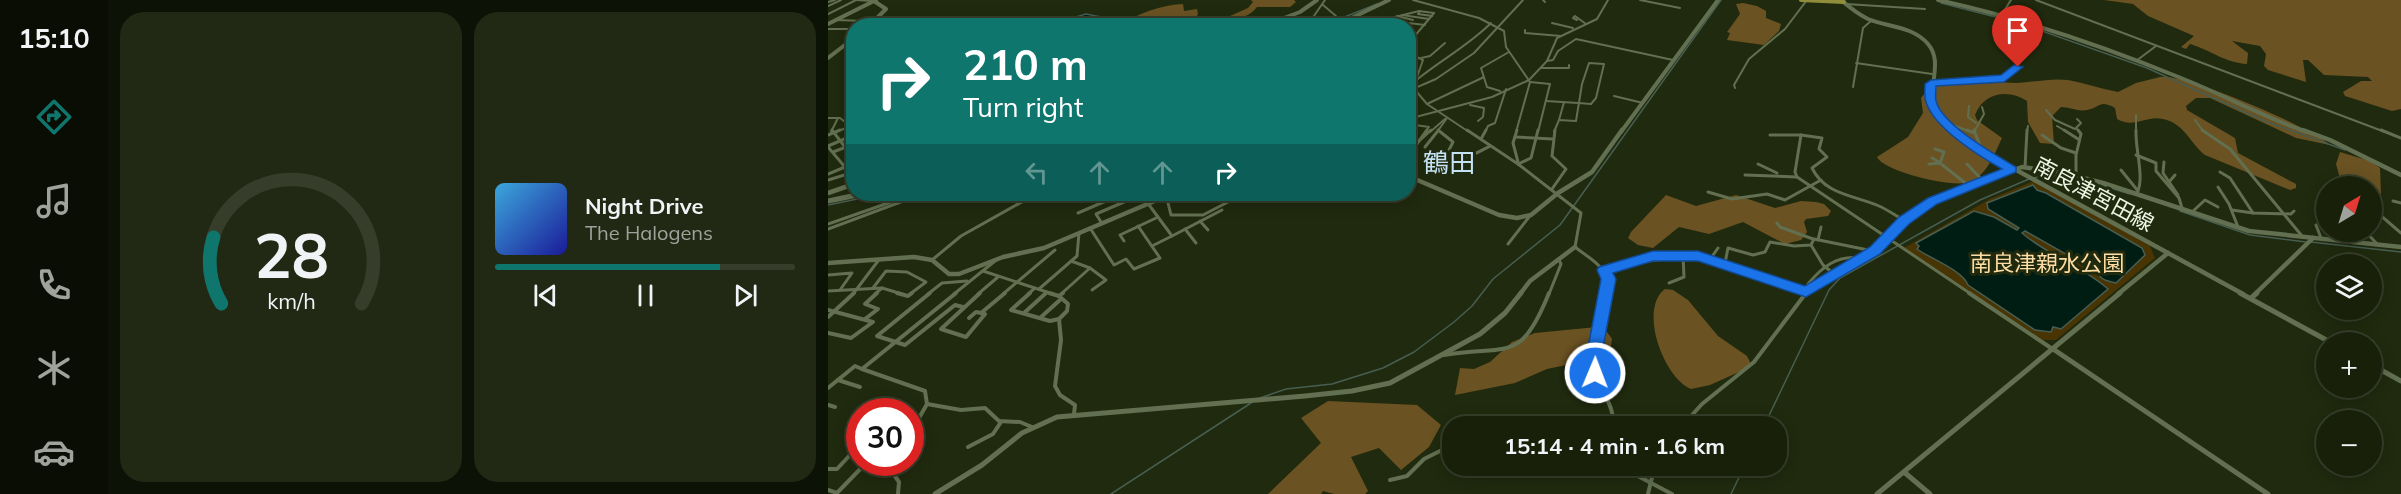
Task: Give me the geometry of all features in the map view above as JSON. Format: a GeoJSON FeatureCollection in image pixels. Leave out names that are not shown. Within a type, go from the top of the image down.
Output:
{"type":"FeatureCollection","features":[{"type":"Feature","properties":{"kind":"main road"},"geometry":{"type":"LineString","coordinates":[[1801,0],[1843,2]]}},
{"type":"Feature","properties":{"kind":"street"},"geometry":{"type":"LineString","coordinates":[[828,2],[835,0]]}},
{"type":"Feature","properties":{"kind":"street"},"geometry":{"type":"LineString","coordinates":[[828,6],[841,0]]}},
{"type":"Feature","properties":{"kind":"street"},"geometry":{"type":"LineString","coordinates":[[828,14],[855,0],[875,1],[886,9],[877,18]]}},
{"type":"Feature","properties":{"kind":"street"},"geometry":{"type":"LineString","coordinates":[[1284,18],[1300,12],[1317,0]]}},
{"type":"Feature","properties":{"kind":"street"},"geometry":{"type":"LineString","coordinates":[[1313,18],[1325,0]]}},
{"type":"Feature","properties":{"kind":"street"},"geometry":{"type":"LineString","coordinates":[[1352,18],[1389,0]]}},
{"type":"Feature","properties":{"kind":"street"},"geometry":{"type":"LineString","coordinates":[[1413,0],[1491,23],[1500,28],[1504,31],[1504,42],[1509,52],[1529,81]]}},
{"type":"Feature","properties":{"kind":"street"},"geometry":{"type":"LineString","coordinates":[[1416,88],[1465,60],[1500,28],[1504,18],[1523,0]]}},
{"type":"Feature","properties":{"kind":"street"},"geometry":{"type":"LineString","coordinates":[[1518,164],[1513,148],[1529,81],[1547,61],[1552,47],[1561,36],[1597,19],[1608,0]]}},
{"type":"Feature","properties":{"kind":"street"},"geometry":{"type":"LineString","coordinates":[[1641,0],[1680,8]]}},
{"type":"Feature","properties":{"kind":"street"},"geometry":{"type":"LineString","coordinates":[[1508,244],[1531,215],[1558,193],[1592,172],[1718,0]]}},
{"type":"Feature","properties":{"kind":"street"},"geometry":{"type":"LineString","coordinates":[[1735,88],[1749,59],[1785,29],[1807,0]]}},
{"type":"Feature","properties":{"kind":"street"},"geometry":{"type":"LineString","coordinates":[[1938,0],[2002,14],[2192,82],[2267,118],[2330,140],[2401,175]]}},
{"type":"Feature","properties":{"kind":"street"},"geometry":{"type":"LineString","coordinates":[[2002,14],[2011,0]]}},
{"type":"Feature","properties":{"kind":"street"},"geometry":{"type":"LineString","coordinates":[[2036,0],[2401,138]]}},
{"type":"Feature","properties":{"kind":"street"},"geometry":{"type":"LineString","coordinates":[[831,21],[875,1]]}},
{"type":"Feature","properties":{"kind":"street"},"geometry":{"type":"LineString","coordinates":[[1843,2],[1925,9]]}},
{"type":"Feature","properties":{"kind":"street","name":"南良津宮田線"},"geometry":{"type":"LineString","coordinates":[[1843,2],[1872,20],[1913,33],[1928,44],[1934,60],[1930,101],[1938,117],[1986,155],[2036,180],[2316,334]]}},
{"type":"Feature","properties":{"kind":"street"},"geometry":{"type":"LineString","coordinates":[[1323,5],[1336,16]]}},
{"type":"Feature","properties":{"kind":"street"},"geometry":{"type":"LineString","coordinates":[[1393,18],[1420,11],[1434,13],[1416,35]]}},
{"type":"Feature","properties":{"kind":"street"},"geometry":{"type":"LineString","coordinates":[[1399,16],[1431,17]]}},
{"type":"Feature","properties":{"kind":"street"},"geometry":{"type":"LineString","coordinates":[[1399,16],[1405,18]]}},
{"type":"Feature","properties":{"kind":"street"},"geometry":{"type":"LineString","coordinates":[[1577,20],[1586,24]]}},
{"type":"Feature","properties":{"kind":"street"},"geometry":{"type":"LineString","coordinates":[[1853,87],[1863,28],[1872,20]]}},
{"type":"Feature","properties":{"kind":"street"},"geometry":{"type":"LineString","coordinates":[[1417,79],[1438,62],[1474,40],[1491,23]]}},
{"type":"Feature","properties":{"kind":"street"},"geometry":{"type":"LineString","coordinates":[[1552,23],[1574,29]]}},
{"type":"Feature","properties":{"kind":"street"},"geometry":{"type":"LineString","coordinates":[[1416,25],[1425,25]]}},
{"type":"Feature","properties":{"kind":"street"},"geometry":{"type":"LineString","coordinates":[[828,29],[846,29]]}},
{"type":"Feature","properties":{"kind":"street"},"geometry":{"type":"LineString","coordinates":[[1525,30],[1526,33],[1561,36]]}},
{"type":"Feature","properties":{"kind":"street"},"geometry":{"type":"LineString","coordinates":[[1547,61],[1553,60],[1558,51],[1576,39],[1674,60]]}},
{"type":"Feature","properties":{"kind":"street"},"geometry":{"type":"LineString","coordinates":[[1931,84],[2007,77],[2040,39]]}},
{"type":"Feature","properties":{"kind":"street"},"geometry":{"type":"LineString","coordinates":[[1416,56],[1421,58],[1430,56],[1445,43]]}},
{"type":"Feature","properties":{"kind":"street"},"geometry":{"type":"LineString","coordinates":[[828,58],[846,44]]}},
{"type":"Feature","properties":{"kind":"street"},"geometry":{"type":"LineString","coordinates":[[2136,62],[2156,45]]}},
{"type":"Feature","properties":{"kind":"street"},"geometry":{"type":"LineString","coordinates":[[1500,91],[1487,87],[1481,68],[1509,52]]}},
{"type":"Feature","properties":{"kind":"street"},"geometry":{"type":"LineString","coordinates":[[1417,79],[1423,62],[1421,58]]}},
{"type":"Feature","properties":{"kind":"street"},"geometry":{"type":"LineString","coordinates":[[1546,101],[1564,102],[1579,103],[1591,104],[1596,98],[1604,64],[1589,63],[1579,103],[1576,121],[1559,120]]}},
{"type":"Feature","properties":{"kind":"street"},"geometry":{"type":"LineString","coordinates":[[1856,63],[1932,74]]}},
{"type":"Feature","properties":{"kind":"street"},"geometry":{"type":"LineString","coordinates":[[1539,69],[1569,68],[1569,64]]}},
{"type":"Feature","properties":{"kind":"street"},"geometry":{"type":"LineString","coordinates":[[1426,104],[1484,78]]}},
{"type":"Feature","properties":{"kind":"street"},"geometry":{"type":"LineString","coordinates":[[1417,79],[1427,83]]}},
{"type":"Feature","properties":{"kind":"street"},"geometry":{"type":"LineString","coordinates":[[1416,118],[1435,110],[1492,97],[1500,91],[1529,81],[1550,84],[1532,158],[1518,164]]}},
{"type":"Feature","properties":{"kind":"street"},"geometry":{"type":"LineString","coordinates":[[935,494],[977,468],[1032,427],[1048,420],[1074,414],[1305,396],[1374,388],[1390,383],[1444,355],[1496,322],[1530,281],[1575,247],[1581,213],[1518,164],[1426,104],[1416,89]]}},
{"type":"Feature","properties":{"kind":"street"},"geometry":{"type":"LineString","coordinates":[[1481,139],[1488,126],[1495,123],[1506,89]]}},
{"type":"Feature","properties":{"kind":"street"},"geometry":{"type":"LineString","coordinates":[[1614,96],[1643,103]]}},
{"type":"Feature","properties":{"kind":"street"},"geometry":{"type":"LineString","coordinates":[[1552,189],[1566,170],[1554,159],[1551,151],[1564,102]]}},
{"type":"Feature","properties":{"kind":"street"},"geometry":{"type":"LineString","coordinates":[[1468,104],[1484,108],[1483,117],[1478,121]]}},
{"type":"Feature","properties":{"kind":"street"},"geometry":{"type":"LineString","coordinates":[[1969,106],[1968,117],[1976,123]]}},
{"type":"Feature","properties":{"kind":"street"},"geometry":{"type":"LineString","coordinates":[[1982,107],[1984,114],[1976,123],[1974,133],[1976,141],[1982,148],[2023,168]]}},
{"type":"Feature","properties":{"kind":"street"},"geometry":{"type":"LineString","coordinates":[[2046,110],[2062,124],[2077,130]]}},
{"type":"Feature","properties":{"kind":"street"},"geometry":{"type":"LineString","coordinates":[[2136,115],[2136,155],[2142,183],[2138,192]]}},
{"type":"Feature","properties":{"kind":"street"},"geometry":{"type":"LineString","coordinates":[[828,118],[838,118],[846,123]]}},
{"type":"Feature","properties":{"kind":"street"},"geometry":{"type":"LineString","coordinates":[[832,133],[838,118]]}},
{"type":"Feature","properties":{"kind":"street"},"geometry":{"type":"LineString","coordinates":[[1425,147],[1447,118]]}},
{"type":"Feature","properties":{"kind":"street"},"geometry":{"type":"LineString","coordinates":[[1419,141],[1447,118]]}},
{"type":"Feature","properties":{"kind":"street"},"geometry":{"type":"LineString","coordinates":[[2076,176],[2076,153],[2080,134],[2076,126],[2081,123],[2077,120]]}},
{"type":"Feature","properties":{"kind":"street"},"geometry":{"type":"LineString","coordinates":[[2195,120],[2199,127],[2229,148],[2251,172],[2280,214],[2303,237]]}},
{"type":"Feature","properties":{"kind":"street"},"geometry":{"type":"LineString","coordinates":[[1953,125],[1974,133]]}},
{"type":"Feature","properties":{"kind":"street"},"geometry":{"type":"LineString","coordinates":[[1416,126],[1429,127],[1416,146]]}},
{"type":"Feature","properties":{"kind":"street"},"geometry":{"type":"LineString","coordinates":[[2023,168],[2028,126]]}},
{"type":"Feature","properties":{"kind":"street"},"geometry":{"type":"LineString","coordinates":[[2056,126],[2078,139]]}},
{"type":"Feature","properties":{"kind":"street"},"geometry":{"type":"LineString","coordinates":[[828,135],[845,128]]}},
{"type":"Feature","properties":{"kind":"street"},"geometry":{"type":"LineString","coordinates":[[1437,132],[1453,141],[1449,150],[1456,156],[1468,157],[1491,146]]}},
{"type":"Feature","properties":{"kind":"street"},"geometry":{"type":"LineString","coordinates":[[832,133],[846,147],[832,153]]}},
{"type":"Feature","properties":{"kind":"street"},"geometry":{"type":"LineString","coordinates":[[1770,135],[1822,138],[1819,148],[1827,157],[1812,168],[1821,180],[1842,195],[1877,205],[1904,220]]}},
{"type":"Feature","properties":{"kind":"street"},"geometry":{"type":"LineString","coordinates":[[1797,177],[1795,172],[1801,135]]}},
{"type":"Feature","properties":{"kind":"street"},"geometry":{"type":"LineString","coordinates":[[2042,135],[2061,148],[2076,153]]}},
{"type":"Feature","properties":{"kind":"street"},"geometry":{"type":"LineString","coordinates":[[1515,136],[1553,139]]}},
{"type":"Feature","properties":{"kind":"street"},"geometry":{"type":"LineString","coordinates":[[828,173],[845,167],[828,146],[846,139]]}},
{"type":"Feature","properties":{"kind":"street"},"geometry":{"type":"LineString","coordinates":[[1935,149],[1944,152],[1940,163]]}},
{"type":"Feature","properties":{"kind":"street"},"geometry":{"type":"LineString","coordinates":[[2136,155],[2144,156],[2156,163],[2156,171],[2179,198]]}},
{"type":"Feature","properties":{"kind":"street"},"geometry":{"type":"LineString","coordinates":[[1932,158],[1969,186]]}},
{"type":"Feature","properties":{"kind":"street"},"geometry":{"type":"LineString","coordinates":[[2164,162],[2163,173],[2179,198],[2182,208]]}},
{"type":"Feature","properties":{"kind":"street"},"geometry":{"type":"LineString","coordinates":[[1929,164],[1940,163]]}},
{"type":"Feature","properties":{"kind":"street"},"geometry":{"type":"LineString","coordinates":[[1758,164],[1779,174]]}},
{"type":"Feature","properties":{"kind":"street"},"geometry":{"type":"LineString","coordinates":[[1967,164],[1983,181]]}},
{"type":"Feature","properties":{"kind":"street"},"geometry":{"type":"LineString","coordinates":[[1692,416],[1702,404],[1754,362],[1812,287],[1873,251],[1904,220],[1933,201],[2012,169],[2023,168],[2076,176],[2138,192],[2238,228],[2316,239]]}},
{"type":"Feature","properties":{"kind":"street"},"geometry":{"type":"LineString","coordinates":[[2121,171],[2138,192]]}},
{"type":"Feature","properties":{"kind":"street"},"geometry":{"type":"LineString","coordinates":[[2220,172],[2229,178],[2253,213]]}},
{"type":"Feature","properties":{"kind":"street"},"geometry":{"type":"LineString","coordinates":[[828,180],[846,174]]}},
{"type":"Feature","properties":{"kind":"street"},"geometry":{"type":"LineString","coordinates":[[1745,175],[1779,174],[1797,177],[2268,494]]}},
{"type":"Feature","properties":{"kind":"street"},"geometry":{"type":"LineString","coordinates":[[2169,182],[2175,175]]}},
{"type":"Feature","properties":{"kind":"street"},"geometry":{"type":"LineString","coordinates":[[1416,179],[1499,215],[1517,218],[1531,215]]}},
{"type":"Feature","properties":{"kind":"street"},"geometry":{"type":"LineString","coordinates":[[1708,192],[1734,200],[1763,192],[1778,195],[1785,200],[1821,180]]}},
{"type":"Feature","properties":{"kind":"street"},"geometry":{"type":"LineString","coordinates":[[828,193],[846,187]]}},
{"type":"Feature","properties":{"kind":"street"},"geometry":{"type":"LineString","coordinates":[[2218,187],[2232,210],[2238,228]]}},
{"type":"Feature","properties":{"kind":"street"},"geometry":{"type":"LineString","coordinates":[[828,201],[846,197]]}},
{"type":"Feature","properties":{"kind":"street"},"geometry":{"type":"LineString","coordinates":[[828,201],[846,198]]}},
{"type":"Feature","properties":{"kind":"street"},"geometry":{"type":"LineString","coordinates":[[2192,212],[2205,200],[2218,207]]}},
{"type":"Feature","properties":{"kind":"street"},"geometry":{"type":"LineString","coordinates":[[828,224],[891,201]]}},
{"type":"Feature","properties":{"kind":"street"},"geometry":{"type":"LineString","coordinates":[[828,229],[903,201]]}},
{"type":"Feature","properties":{"kind":"street"},"geometry":{"type":"LineString","coordinates":[[932,260],[962,236],[1024,201]]}},
{"type":"Feature","properties":{"kind":"street"},"geometry":{"type":"LineString","coordinates":[[1078,213],[1106,201]]}},
{"type":"Feature","properties":{"kind":"street"},"geometry":{"type":"LineString","coordinates":[[1169,201],[1171,215],[1203,215],[1228,201]]}},
{"type":"Feature","properties":{"kind":"street"},"geometry":{"type":"LineString","coordinates":[[2393,201],[2401,203]]}},
{"type":"Feature","properties":{"kind":"street"},"geometry":{"type":"LineString","coordinates":[[1101,222],[1096,214],[1125,202]]}},
{"type":"Feature","properties":{"kind":"street"},"geometry":{"type":"LineString","coordinates":[[828,263],[914,257],[932,260],[949,274],[959,274],[997,259],[1037,250],[1147,202],[1156,218],[1172,236]]}},
{"type":"Feature","properties":{"kind":"street"},"geometry":{"type":"LineString","coordinates":[[1152,246],[1222,210]]}},
{"type":"Feature","properties":{"kind":"street"},"geometry":{"type":"LineString","coordinates":[[2232,210],[2280,214],[2294,211]]}},
{"type":"Feature","properties":{"kind":"street"},"geometry":{"type":"LineString","coordinates":[[2382,217],[2401,233]]}},
{"type":"Feature","properties":{"kind":"street"},"geometry":{"type":"LineString","coordinates":[[1124,241],[1120,235],[1156,218]]}},
{"type":"Feature","properties":{"kind":"street"},"geometry":{"type":"LineString","coordinates":[[1200,221],[1208,230]]}},
{"type":"Feature","properties":{"kind":"street"},"geometry":{"type":"LineString","coordinates":[[1777,222],[1780,227],[1816,240],[1873,251]]}},
{"type":"Feature","properties":{"kind":"street"},"geometry":{"type":"LineString","coordinates":[[1089,228],[1114,265],[1126,259],[1134,269],[1160,258],[1138,226]]}},
{"type":"Feature","properties":{"kind":"street"},"geometry":{"type":"LineString","coordinates":[[1725,263],[1727,250],[1731,248],[1758,255],[1766,252],[1770,242],[1794,246],[1811,245],[1816,240],[1821,227]]}},
{"type":"Feature","properties":{"kind":"street"},"geometry":{"type":"LineString","coordinates":[[1185,229],[1196,243]]}},
{"type":"Feature","properties":{"kind":"street"},"geometry":{"type":"LineString","coordinates":[[983,271],[998,277],[1017,283],[1037,289],[1047,292],[1060,297],[1068,304],[1067,311],[1059,320],[1050,321],[1011,310],[1037,289],[1077,256],[1079,233]]}},
{"type":"Feature","properties":{"kind":"street"},"geometry":{"type":"LineString","coordinates":[[2251,298],[2313,238]]}},
{"type":"Feature","properties":{"kind":"street"},"geometry":{"type":"LineString","coordinates":[[2341,242],[2401,247]]}},
{"type":"Feature","properties":{"kind":"street"},"geometry":{"type":"LineString","coordinates":[[2375,242],[2379,246]]}},
{"type":"Feature","properties":{"kind":"street"},"geometry":{"type":"LineString","coordinates":[[1811,245],[1824,266],[1834,274]]}},
{"type":"Feature","properties":{"kind":"street"},"geometry":{"type":"LineString","coordinates":[[1575,247],[1604,270],[1608,279],[1607,294],[1593,358],[1595,373],[1612,407],[1613,416]]}},
{"type":"Feature","properties":{"kind":"street"},"geometry":{"type":"LineString","coordinates":[[1711,258],[1718,248]]}},
{"type":"Feature","properties":{"kind":"street"},"geometry":{"type":"LineString","coordinates":[[981,313],[1055,250]]}},
{"type":"Feature","properties":{"kind":"street"},"geometry":{"type":"LineString","coordinates":[[1877,494],[2168,253]]}},
{"type":"Feature","properties":{"kind":"street"},"geometry":{"type":"LineString","coordinates":[[1604,270],[1644,258],[1683,256],[1711,258],[1806,292]]}},
{"type":"Feature","properties":{"kind":"street"},"geometry":{"type":"LineString","coordinates":[[1670,283],[1684,276],[1683,256]]}},
{"type":"Feature","properties":{"kind":"street"},"geometry":{"type":"LineString","coordinates":[[1812,287],[1808,284],[1824,266],[1844,258],[1862,258]]}},
{"type":"Feature","properties":{"kind":"street"},"geometry":{"type":"LineString","coordinates":[[828,317],[836,312],[857,289],[879,259]]}},
{"type":"Feature","properties":{"kind":"street"},"geometry":{"type":"LineString","coordinates":[[862,369],[997,259]]}},
{"type":"Feature","properties":{"kind":"street"},"geometry":{"type":"LineString","coordinates":[[1444,355],[1468,351],[1503,351],[1521,343],[1540,316],[1561,264],[1559,259]]}},
{"type":"Feature","properties":{"kind":"street"},"geometry":{"type":"LineString","coordinates":[[1071,261],[1090,268],[1092,272],[1106,280],[1092,290]]}},
{"type":"Feature","properties":{"kind":"street"},"geometry":{"type":"LineString","coordinates":[[1040,318],[1090,268]]}},
{"type":"Feature","properties":{"kind":"street"},"geometry":{"type":"LineString","coordinates":[[828,291],[882,288],[908,296],[926,282],[907,272],[886,271],[873,288]]}},
{"type":"Feature","properties":{"kind":"street"},"geometry":{"type":"LineString","coordinates":[[828,275],[852,273],[840,290]]}},
{"type":"Feature","properties":{"kind":"street"},"geometry":{"type":"LineString","coordinates":[[969,318],[976,312],[985,314],[966,337],[941,329],[998,277]]}},
{"type":"Feature","properties":{"kind":"street"},"geometry":{"type":"LineString","coordinates":[[963,307],[955,305],[909,344],[877,336],[942,283],[968,281]]}},
{"type":"Feature","properties":{"kind":"street"},"geometry":{"type":"LineString","coordinates":[[865,319],[878,309],[865,304],[882,288]]}},
{"type":"Feature","properties":{"kind":"street"},"geometry":{"type":"LineString","coordinates":[[1023,314],[1047,292]]}},
{"type":"Feature","properties":{"kind":"street"},"geometry":{"type":"LineString","coordinates":[[828,310],[873,322],[851,338],[828,333]]}},
{"type":"Feature","properties":{"kind":"street"},"geometry":{"type":"LineString","coordinates":[[1059,320],[1061,340],[1055,386],[1060,395],[1075,405],[1074,414]]}},
{"type":"Feature","properties":{"kind":"street"},"geometry":{"type":"LineString","coordinates":[[828,388],[855,366],[920,387],[925,391],[927,404],[924,410]]}},
{"type":"Feature","properties":{"kind":"street"},"geometry":{"type":"LineString","coordinates":[[2382,371],[2401,381]]}},
{"type":"Feature","properties":{"kind":"street"},"geometry":{"type":"LineString","coordinates":[[838,380],[860,387]]}},
{"type":"Feature","properties":{"kind":"street"},"geometry":{"type":"LineString","coordinates":[[927,404],[961,410],[985,408],[1001,422],[1020,422],[1032,427]]}},
{"type":"Feature","properties":{"kind":"street"},"geometry":{"type":"LineString","coordinates":[[828,405],[835,407]]}},
{"type":"Feature","properties":{"kind":"street"},"geometry":{"type":"LineString","coordinates":[[968,447],[993,434],[1001,422]]}},
{"type":"Feature","properties":{"kind":"street"},"geometry":{"type":"LineString","coordinates":[[1390,480],[1407,476],[1424,459],[1442,452]]}},
{"type":"Feature","properties":{"kind":"street"},"geometry":{"type":"LineString","coordinates":[[828,469],[837,469],[846,459]]}},
{"type":"Feature","properties":{"kind":"street"},"geometry":{"type":"LineString","coordinates":[[1904,472],[1930,494]]}},
{"type":"Feature","properties":{"kind":"street"},"geometry":{"type":"LineString","coordinates":[[828,490],[838,494],[854,476]]}},
{"type":"Feature","properties":{"kind":"street"},"geometry":{"type":"LineString","coordinates":[[896,476],[901,484],[898,494]]}},
{"type":"Feature","properties":{"kind":"street"},"geometry":{"type":"LineString","coordinates":[[1637,476],[1672,494]]}},
{"type":"Feature","properties":{"kind":"street"},"geometry":{"type":"LineString","coordinates":[[1648,494],[1653,476]]}},
{"type":"Feature","properties":{"kind":"green space","name":"南良津親水公園"},"geometry":{"type":"Polygon","coordinates":[[[2034,181],[2150,246],[2155,258],[2056,340],[2043,340],[1904,248],[1990,199],[2034,181]]]}},
{"type":"Feature","properties":{"kind":"shaded area"},"geometry":{"type":"Polygon","coordinates":[[[1251,0],[1294,0],[1296,2],[1290,7],[1257,7],[1246,16],[1231,18],[1230,16],[1248,8],[1253,2],[1251,0]]]}},
{"type":"Feature","properties":{"kind":"shaded area"},"geometry":{"type":"Polygon","coordinates":[[[2104,0],[2401,0],[2401,109],[2392,111],[2345,96],[2343,92],[2361,81],[2372,81],[2368,77],[2324,75],[2308,60],[2303,60],[2306,82],[2268,70],[2264,66],[2266,54],[2260,46],[2232,41],[2248,53],[2247,64],[2232,61],[2190,44],[2186,49],[2181,47],[2194,36],[2148,16],[2133,4],[2104,0]]]}},
{"type":"Feature","properties":{"kind":"shaded area"},"geometry":{"type":"Polygon","coordinates":[[[1183,4],[1184,11],[1197,9],[1198,14],[1195,18],[1132,18],[1166,6],[1183,4]]]}},
{"type":"Feature","properties":{"kind":"shaded area"},"geometry":{"type":"Polygon","coordinates":[[[1736,4],[1757,6],[1766,11],[1766,18],[1781,24],[1779,31],[1764,45],[1727,40],[1730,33],[1727,32],[1740,14],[1736,4]]]}},
{"type":"Feature","properties":{"kind":"shaded area"},"geometry":{"type":"Polygon","coordinates":[[[1086,14],[1101,17],[1100,18],[1072,18],[1086,14]]]}},
{"type":"Feature","properties":{"kind":"shaded area"},"geometry":{"type":"Polygon","coordinates":[[[2160,77],[2194,83],[2220,92],[2299,126],[2330,145],[2296,138],[2210,98],[2196,98],[2186,106],[2187,110],[2235,138],[2238,153],[2296,184],[2296,188],[2290,190],[2205,155],[2182,129],[2170,121],[2157,118],[2123,122],[2117,119],[2115,108],[2106,104],[2084,110],[2061,107],[2052,116],[2054,144],[2040,143],[2028,122],[2027,101],[2005,94],[1984,101],[1975,115],[1977,120],[2002,138],[1987,167],[1973,181],[1953,183],[1906,174],[1883,163],[1877,157],[1908,137],[1923,113],[1921,98],[1941,83],[1966,79],[2017,83],[2062,80],[2118,92],[2136,83],[2160,77]]]}},
{"type":"Feature","properties":{"kind":"shaded area"},"geometry":{"type":"Polygon","coordinates":[[[2340,152],[2370,161],[2380,168],[2380,176],[2339,176],[2336,164],[2340,152]]]}},
{"type":"Feature","properties":{"kind":"shaded area","name":"南良津親水公園"},"geometry":{"type":"Polygon","coordinates":[[[2033,185],[2037,190],[2142,248],[2145,255],[2116,283],[2103,279],[2094,270],[2025,231],[2022,233],[2108,289],[2061,329],[2053,327],[2051,332],[2035,330],[1968,285],[1959,274],[1917,249],[1919,246],[1916,243],[1974,211],[1994,217],[2017,230],[2019,228],[1988,209],[1987,203],[2033,185]]]}},
{"type":"Feature","properties":{"kind":"shaded area"},"geometry":{"type":"Polygon","coordinates":[[[1666,195],[1696,206],[1736,195],[1775,208],[1801,201],[1816,202],[1824,204],[1831,211],[1828,216],[1806,219],[1804,222],[1807,232],[1801,240],[1785,244],[1743,222],[1709,234],[1679,227],[1653,248],[1638,245],[1628,238],[1666,195]]]}},
{"type":"Feature","properties":{"kind":"shaded area"},"geometry":{"type":"Polygon","coordinates":[[[1665,289],[1673,290],[1688,300],[1718,336],[1747,356],[1750,362],[1748,368],[1710,385],[1691,389],[1681,382],[1664,358],[1654,327],[1657,299],[1665,289]]]}},
{"type":"Feature","properties":{"kind":"shaded area"},"geometry":{"type":"Polygon","coordinates":[[[1597,327],[1607,332],[1612,339],[1610,353],[1600,358],[1547,369],[1515,383],[1455,395],[1460,368],[1474,369],[1490,362],[1512,342],[1535,333],[1597,327]]]}},
{"type":"Feature","properties":{"kind":"shaded area"},"geometry":{"type":"Polygon","coordinates":[[[1328,401],[1417,405],[1441,425],[1429,447],[1401,470],[1379,448],[1351,457],[1368,491],[1365,494],[1334,494],[1323,491],[1321,494],[1268,494],[1321,443],[1301,418],[1328,401]]]}},
{"type":"Feature","properties":{"kind":"waterway"},"geometry":{"type":"LineString","coordinates":[[1260,398],[1286,389],[1332,384],[1383,368],[1414,352],[1454,322],[1472,306],[1493,279],[1560,225],[1721,0]]}},
{"type":"Feature","properties":{"kind":"waterway"},"geometry":{"type":"LineString","coordinates":[[1941,3],[2019,23],[2147,68],[2267,122],[2345,150]]}},
{"type":"Feature","properties":{"kind":"waterway"},"geometry":{"type":"LineString","coordinates":[[1342,18],[1377,4]]}},
{"type":"Feature","properties":{"kind":"waterway"},"geometry":{"type":"LineString","coordinates":[[2033,178],[2070,177],[2130,194]]}},
{"type":"Feature","properties":{"kind":"waterway"},"geometry":{"type":"LineString","coordinates":[[1769,416],[1829,290],[1840,278],[1980,200],[2029,179]]}},
{"type":"Feature","properties":{"kind":"waterway"},"geometry":{"type":"LineString","coordinates":[[828,205],[848,201]]}},
{"type":"Feature","properties":{"kind":"waterway"},"geometry":{"type":"LineString","coordinates":[[2180,211],[2250,235],[2306,242]]}},
{"type":"Feature","properties":{"kind":"waterway"},"geometry":{"type":"LineString","coordinates":[[2311,242],[2401,252]]}},
{"type":"Feature","properties":{"kind":"waterway"},"geometry":{"type":"LineString","coordinates":[[1111,494],[1251,403]]}},
{"type":"Feature","properties":{"kind":"waterway"},"geometry":{"type":"LineString","coordinates":[[1731,494],[1740,476]]}},
{"type":"Feature","properties":{"kind":"district","name":"鶴田"},"geometry":{"type":"Point","coordinates":[1449,162]}},
{"type":"Feature","properties":{"kind":"route"},"geometry":{"type":"LineString","coordinates":[[1595,373],[1593,358],[1607,294],[1608,279],[1604,270],[1653,256],[1698,256],[1711,258],[1806,292],[1875,250],[1904,220],[1941,196],[2012,169],[1986,155],[1948,126],[1938,117],[1930,101],[1931,84],[2004,78],[2018,67]]}}]}
